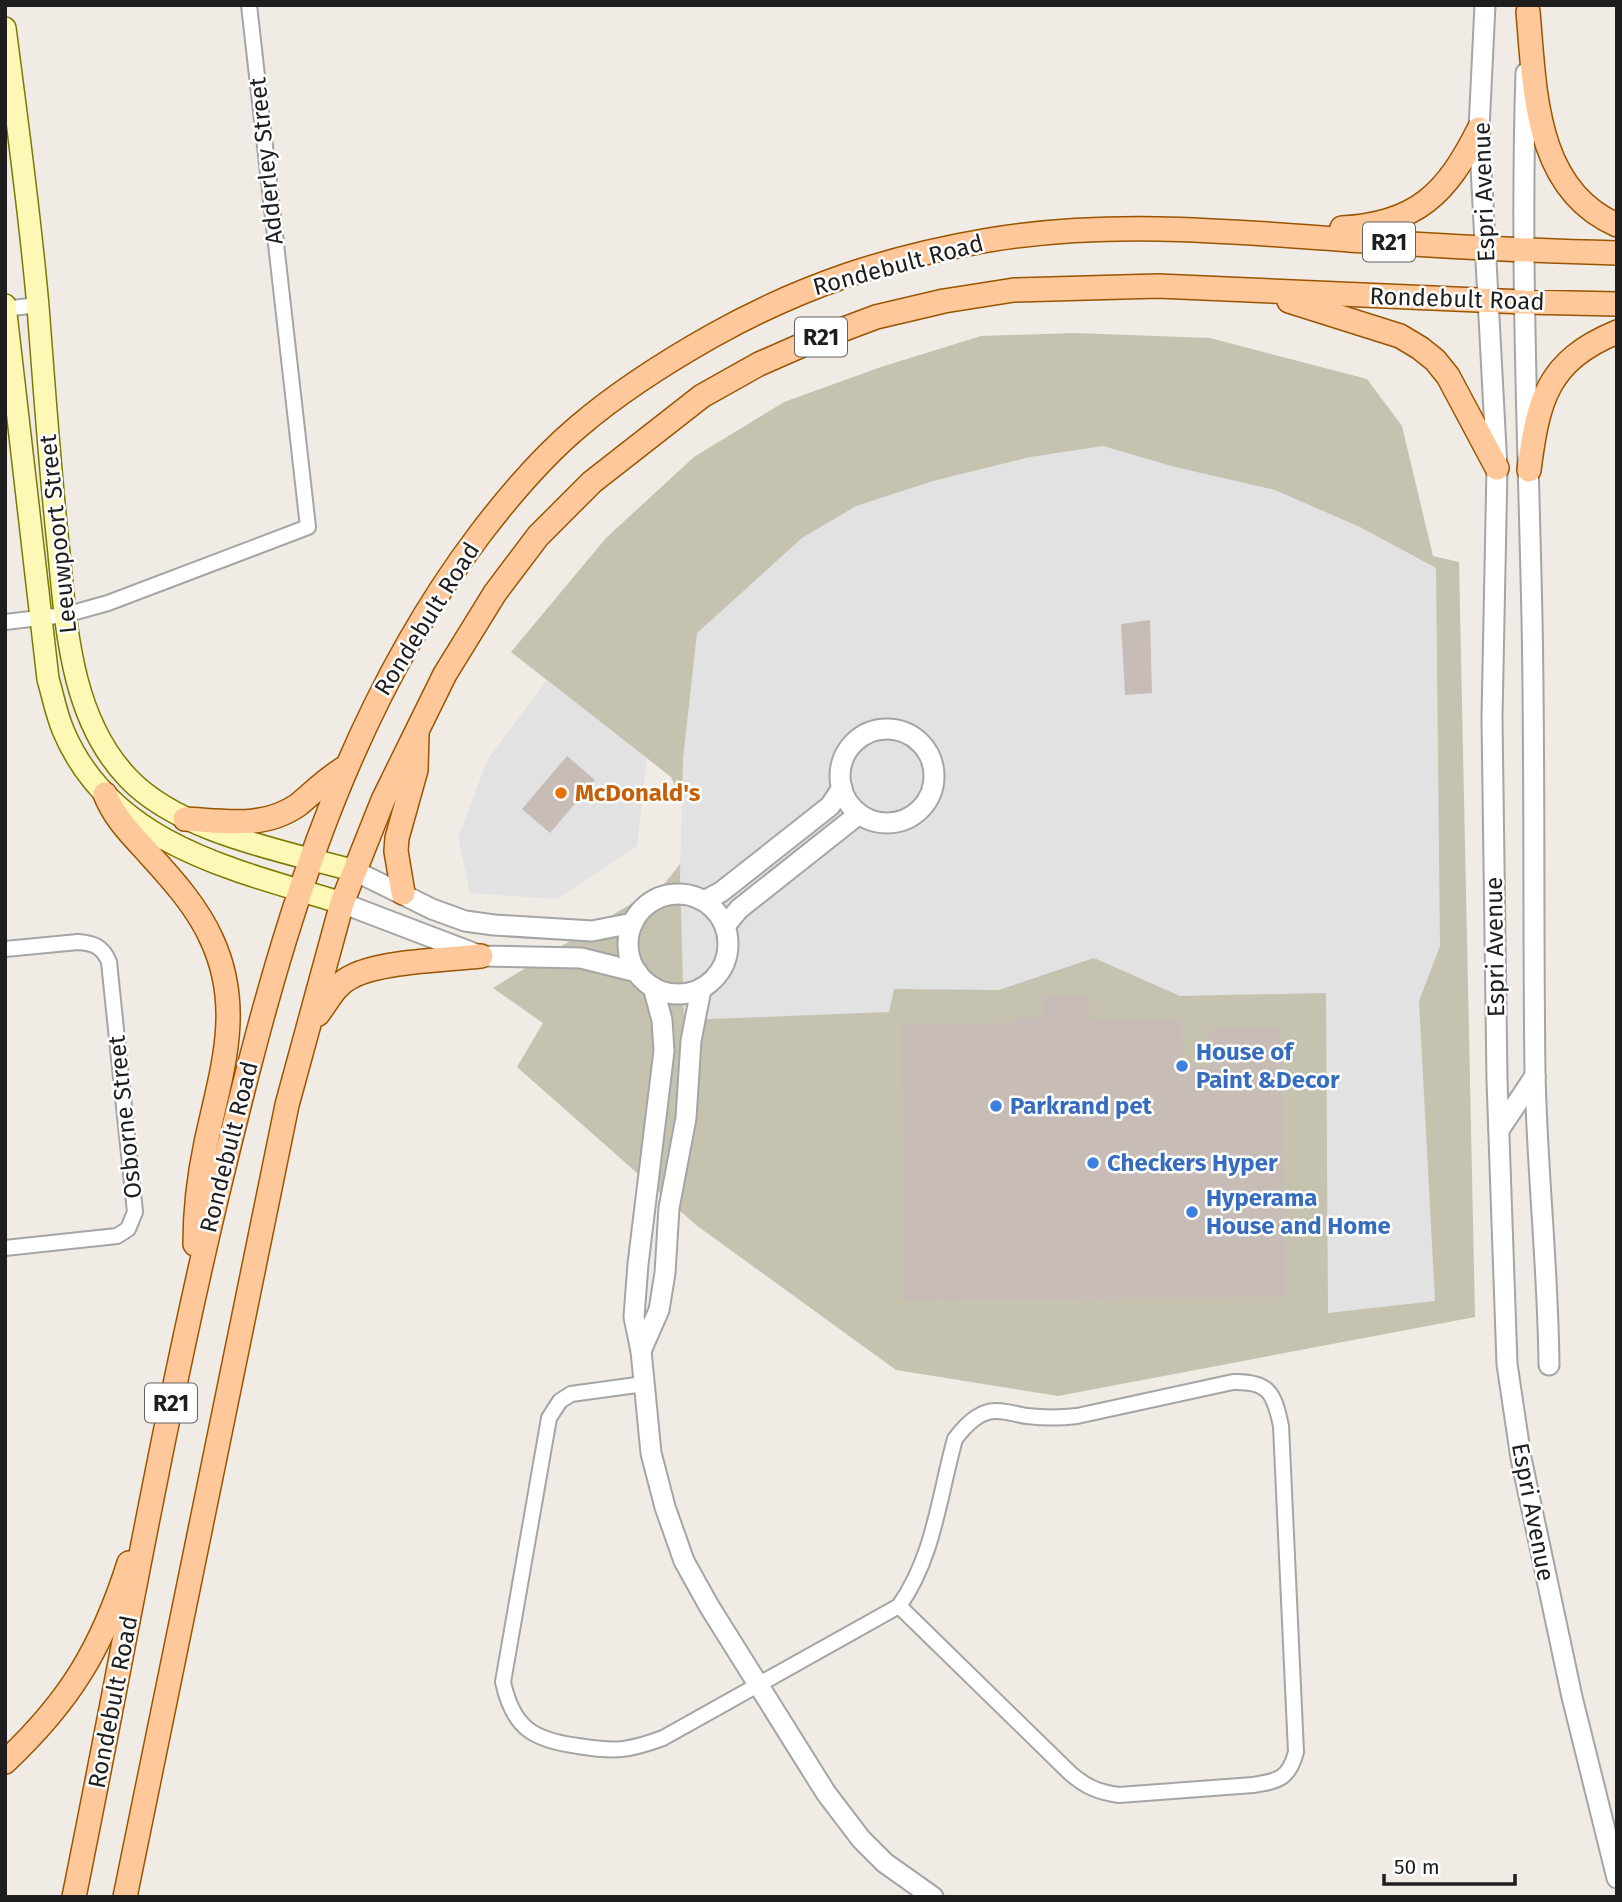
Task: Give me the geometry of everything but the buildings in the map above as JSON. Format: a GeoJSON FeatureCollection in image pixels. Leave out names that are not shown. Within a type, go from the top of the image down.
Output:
{"type":"FeatureCollection","features":[{"type":"Feature","properties":{"kind":"main road"},"geometry":{"type":"LineString","coordinates":[[1528,9],[1541,127],[1552,159],[1565,183],[1588,207],[1617,225]]}},
{"type":"Feature","properties":{"kind":"main road","name":"Leeuwpoort Street"},"geometry":{"type":"LineString","coordinates":[[5,28],[37,305],[45,424],[65,615],[74,670],[85,706],[100,739],[126,776],[152,800],[185,818],[224,834],[355,871]]}},
{"type":"Feature","properties":{"kind":"main road"},"geometry":{"type":"LineString","coordinates":[[1255,233],[1363,227],[1406,213],[1422,205],[1443,188],[1465,158],[1479,129]]}},
{"type":"Feature","properties":{"kind":"main road","name":"Rondebult Road"},"geometry":{"type":"LineString","coordinates":[[74,1897],[196,1282],[249,1064],[299,890],[346,767],[375,704],[411,636],[450,574],[503,503],[578,427],[671,359],[804,289],[877,265],[940,249],[1084,228],[1255,233],[1487,250],[1617,253]]}},
{"type":"Feature","properties":{"kind":"main road","name":"Rondebult Road"},"geometry":{"type":"LineString","coordinates":[[125,1897],[284,1119],[342,903],[383,800],[445,674],[495,593],[538,537],[592,482],[702,396],[759,364],[807,342],[876,317],[944,301],[1014,290],[1158,286],[1617,304]]}},
{"type":"Feature","properties":{"kind":"main road"},"geometry":{"type":"LineString","coordinates":[[1260,291],[1401,336],[1420,348],[1435,360],[1448,376],[1497,468]]}},
{"type":"Feature","properties":{"kind":"main road","name":"Leeuwpoort Street"},"geometry":{"type":"LineString","coordinates":[[5,307],[48,678],[63,730],[79,761],[104,794],[139,824],[185,851],[342,903]]}},
{"type":"Feature","properties":{"kind":"main road"},"geometry":{"type":"LineString","coordinates":[[1529,470],[1535,422],[1545,395],[1558,373],[1575,354],[1592,342],[1617,332]]}},
{"type":"Feature","properties":{"kind":"main road"},"geometry":{"type":"LineString","coordinates":[[403,893],[396,850],[397,838],[416,770],[417,728]]}},
{"type":"Feature","properties":{"kind":"main road"},"geometry":{"type":"LineString","coordinates":[[185,818],[250,823],[267,820],[297,805],[323,781],[346,767]]}},
{"type":"Feature","properties":{"kind":"main road"},"geometry":{"type":"LineString","coordinates":[[104,794],[117,817],[177,886],[203,923],[224,972],[229,1009],[228,1042],[198,1182],[195,1226],[196,1282]]}},
{"type":"Feature","properties":{"kind":"main road"},"geometry":{"type":"LineString","coordinates":[[310,1025],[338,985],[351,976],[381,967],[481,956]]}},
{"type":"Feature","properties":{"kind":"main road"},"geometry":{"type":"LineString","coordinates":[[5,1762],[36,1733],[65,1699],[96,1649],[124,1577],[158,1468]]}},
{"type":"Feature","properties":{"kind":"street","name":"Adderley Street"},"geometry":{"type":"LineString","coordinates":[[65,615],[108,603],[308,527],[249,5]]}},
{"type":"Feature","properties":{"kind":"street","name":"Espri Avenue"},"geometry":{"type":"LineString","coordinates":[[1485,5],[1479,129],[1497,468],[1492,718],[1499,1130],[1507,1364],[1521,1458],[1572,1697],[1617,1878]]}},
{"type":"Feature","properties":{"kind":"street","name":"Espri Avenue"},"geometry":{"type":"LineString","coordinates":[[1528,9],[1522,251],[1534,731],[1535,1076]]}},
{"type":"Feature","properties":{"kind":"street"},"geometry":{"type":"LineString","coordinates":[[5,307],[37,305]]}},
{"type":"Feature","properties":{"kind":"street"},"geometry":{"type":"LineString","coordinates":[[5,622],[65,615]]}},
{"type":"Feature","properties":{"kind":"street"},"geometry":{"type":"LineString","coordinates":[[886,728],[906,732],[923,745],[929,754],[935,774],[931,795],[918,812],[900,822],[879,822],[859,814],[846,798],[842,788],[841,767],[849,747],[865,734],[886,728]]}},
{"type":"Feature","properties":{"kind":"street"},"geometry":{"type":"LineString","coordinates":[[704,901],[721,892],[830,806],[842,788]]}},
{"type":"Feature","properties":{"kind":"street"},"geometry":{"type":"LineString","coordinates":[[725,926],[739,909],[859,814]]}},
{"type":"Feature","properties":{"kind":"street"},"geometry":{"type":"LineString","coordinates":[[355,871],[464,921],[592,931],[633,923]]}},
{"type":"Feature","properties":{"kind":"street"},"geometry":{"type":"LineString","coordinates":[[683,894],[704,901],[713,908],[725,926],[728,937],[726,960],[715,979],[701,989],[674,994],[653,988],[636,972],[629,951],[628,939],[633,923],[642,909],[660,897],[683,894]]}},
{"type":"Feature","properties":{"kind":"street"},"geometry":{"type":"LineString","coordinates":[[342,903],[481,956],[581,958],[636,972]]}},
{"type":"Feature","properties":{"kind":"street","name":"Osborne Street"},"geometry":{"type":"LineString","coordinates":[[5,949],[78,942],[90,943],[104,951],[109,962],[135,1212],[128,1229],[111,1237],[5,1248]]}},
{"type":"Feature","properties":{"kind":"street"},"geometry":{"type":"LineString","coordinates":[[653,988],[663,1020],[664,1051],[634,1317],[641,1352],[650,1454],[665,1507],[684,1561],[709,1606],[826,1793],[861,1839],[885,1863],[933,1897]]}},
{"type":"Feature","properties":{"kind":"street"},"geometry":{"type":"LineString","coordinates":[[641,1352],[659,1310],[663,1286],[669,1208],[686,1118],[691,1041],[701,989]]}},
{"type":"Feature","properties":{"kind":"street"},"geometry":{"type":"LineString","coordinates":[[1499,1130],[1535,1076]]}},
{"type":"Feature","properties":{"kind":"street"},"geometry":{"type":"LineString","coordinates":[[1535,1076],[1549,1305],[1549,1365]]}},
{"type":"Feature","properties":{"kind":"street"},"geometry":{"type":"LineString","coordinates":[[644,1384],[571,1394],[560,1401],[549,1418],[503,1682],[507,1700],[516,1717],[543,1740],[623,1751],[663,1738],[899,1606],[910,1590],[923,1561],[955,1439],[975,1418],[993,1410],[1030,1417],[1077,1416],[1233,1382],[1251,1381],[1271,1395],[1280,1426],[1296,1752],[1293,1766],[1284,1777],[1253,1785],[1119,1795],[1097,1791],[1084,1785],[1070,1773],[899,1606]]}},
{"type":"Feature","properties":{"kind":"shaded area"},"geometry":{"type":"Polygon","coordinates":[[[1075,333],[1210,338],[1367,379],[1402,426],[1433,556],[1459,562],[1475,1317],[1058,1396],[896,1370],[696,1225],[517,1067],[543,1023],[493,988],[665,883],[699,840],[671,777],[511,652],[606,538],[694,457],[784,402],[881,367],[981,336],[1075,333]]]}},
{"type":"Feature","properties":{"kind":"shaded area"},"geometry":{"type":"Polygon","coordinates":[[[1103,446],[1175,467],[1275,490],[1360,527],[1436,568],[1440,946],[1419,1001],[1435,1301],[1328,1313],[1326,993],[1180,996],[1094,958],[999,990],[894,989],[889,1012],[684,1020],[680,874],[683,759],[697,633],[802,538],[856,506],[933,481],[1030,457],[1103,446]]]}},
{"type":"Feature","properties":{"kind":"shaded area"},"geometry":{"type":"Polygon","coordinates":[[[547,680],[647,759],[637,846],[557,899],[470,893],[458,837],[488,759],[547,680]]]}},
{"type":"Feature","properties":{"kind":"place","name":"McDonald's"},"geometry":{"type":"Point","coordinates":[561,793]}},
{"type":"Feature","properties":{"kind":"place","name":"House of Paint &Decor"},"geometry":{"type":"Point","coordinates":[1182,1066]}},
{"type":"Feature","properties":{"kind":"place","name":"Parkrand pet"},"geometry":{"type":"Point","coordinates":[996,1106]}},
{"type":"Feature","properties":{"kind":"place","name":"Checkers Hyper"},"geometry":{"type":"Point","coordinates":[1093,1163]}},
{"type":"Feature","properties":{"kind":"place","name":"Hyperama House and Home"},"geometry":{"type":"Point","coordinates":[1192,1212]}}]}
